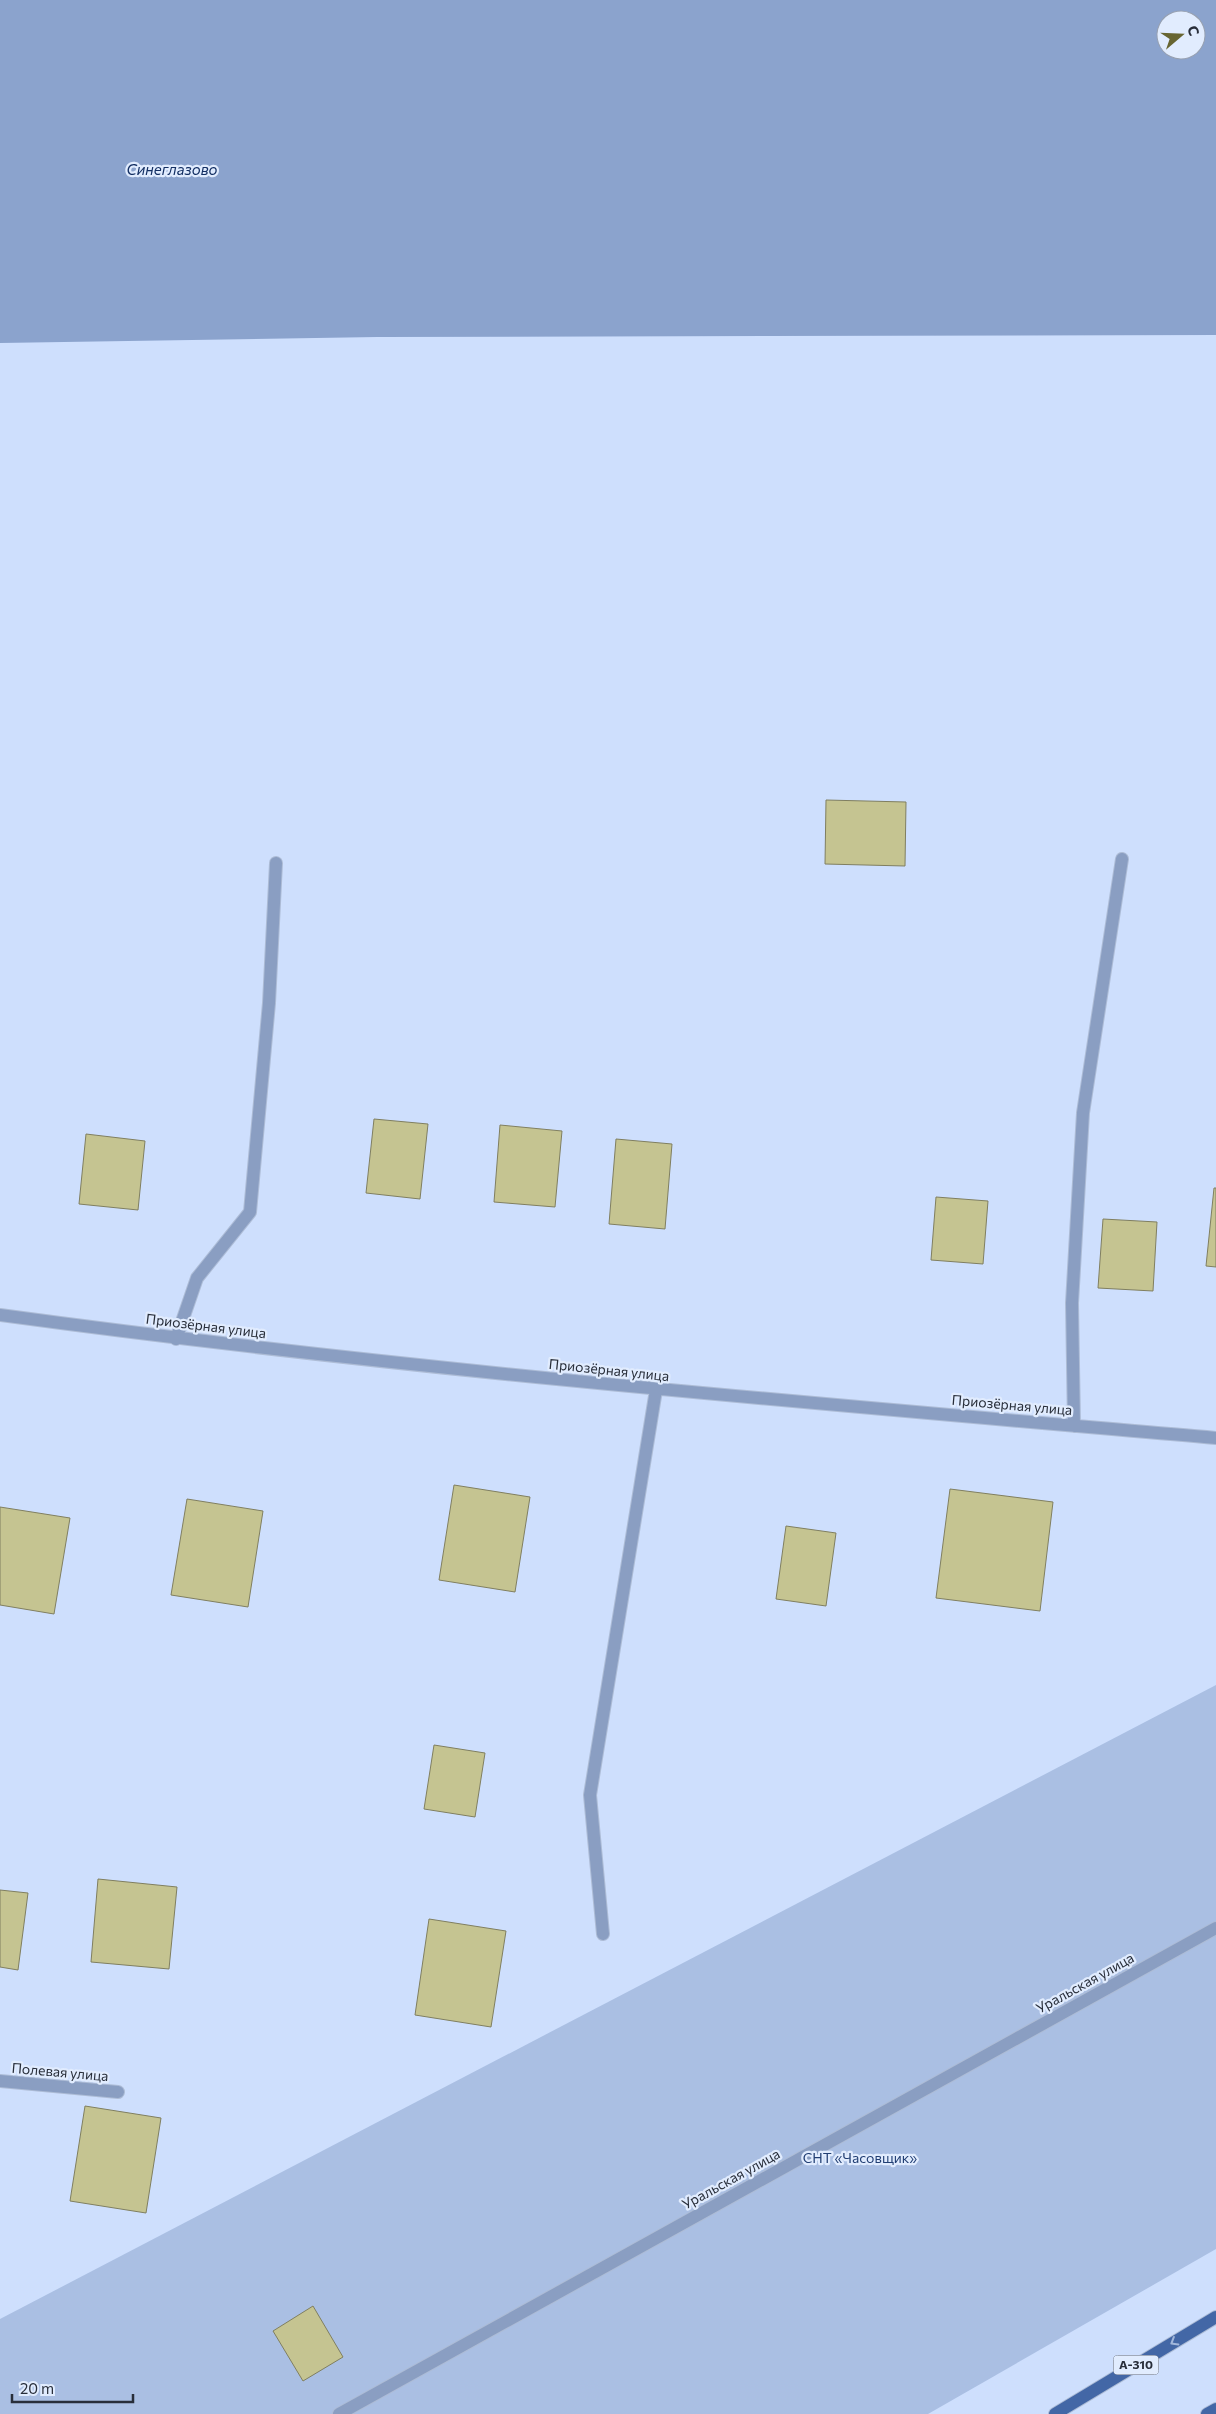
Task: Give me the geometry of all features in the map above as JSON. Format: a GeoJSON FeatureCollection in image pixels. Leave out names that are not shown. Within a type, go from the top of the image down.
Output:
{"type":"FeatureCollection","features":[{"type":"Feature","properties":{"kind":"main road","name":"А-310"},"geometry":{"type":"LineString","coordinates":[[1055,2414],[1216,2317]]}},
{"type":"Feature","properties":{"kind":"main road"},"geometry":{"type":"LineString","coordinates":[[1207,2414],[1216,2409]]}},
{"type":"Feature","properties":{"kind":"street"},"geometry":{"type":"LineString","coordinates":[[1074,1426],[1072,1304],[1083,1113],[1122,859]]}},
{"type":"Feature","properties":{"kind":"street"},"geometry":{"type":"LineString","coordinates":[[176,1339],[197,1278],[250,1212],[269,1003],[276,863]]}},
{"type":"Feature","properties":{"kind":"street","name":"Приозёрная улица"},"geometry":{"type":"LineString","coordinates":[[0,1315],[176,1339],[656,1390],[1216,1438]]}},
{"type":"Feature","properties":{"kind":"street"},"geometry":{"type":"LineString","coordinates":[[603,1934],[590,1795],[656,1390]]}},
{"type":"Feature","properties":{"kind":"street","name":"Уральская улица"},"geometry":{"type":"LineString","coordinates":[[339,2414],[1216,1928]]}},
{"type":"Feature","properties":{"kind":"street","name":"Полевая улица"},"geometry":{"type":"LineString","coordinates":[[0,2082],[118,2092]]}},
{"type":"Feature","properties":{"kind":"green space","name":"СНТ «Часовщик»"},"geometry":{"type":"Polygon","coordinates":[[[1216,1685],[1216,2249],[928,2414],[0,2414],[0,2319],[1216,1685]]]}},
{"type":"Feature","properties":{"kind":"water","name":"Синеглазово"},"geometry":{"type":"Polygon","coordinates":[[[0,0],[1216,0],[1216,335],[377,337],[0,343],[0,0]]]}},
{"type":"Feature","properties":{"kind":"building"},"geometry":{"type":"Polygon","coordinates":[[[826,800],[906,802],[905,866],[825,864],[826,800]]]}},
{"type":"Feature","properties":{"kind":"building"},"geometry":{"type":"Polygon","coordinates":[[[374,1119],[428,1124],[420,1199],[366,1193],[374,1119]]]}},
{"type":"Feature","properties":{"kind":"building"},"geometry":{"type":"Polygon","coordinates":[[[500,1125],[562,1131],[555,1207],[494,1202],[500,1125]]]}},
{"type":"Feature","properties":{"kind":"building"},"geometry":{"type":"Polygon","coordinates":[[[86,1134],[145,1141],[138,1210],[79,1204],[86,1134]]]}},
{"type":"Feature","properties":{"kind":"building"},"geometry":{"type":"Polygon","coordinates":[[[616,1139],[672,1144],[665,1229],[609,1224],[616,1139]]]}},
{"type":"Feature","properties":{"kind":"building"},"geometry":{"type":"Polygon","coordinates":[[[1214,1188],[1216,1188],[1216,1267],[1206,1266],[1214,1188]]]}},
{"type":"Feature","properties":{"kind":"building"},"geometry":{"type":"Polygon","coordinates":[[[936,1197],[988,1201],[983,1264],[931,1260],[936,1197]]]}},
{"type":"Feature","properties":{"kind":"building"},"geometry":{"type":"Polygon","coordinates":[[[1103,1219],[1157,1222],[1153,1291],[1098,1288],[1103,1219]]]}},
{"type":"Feature","properties":{"kind":"building"},"geometry":{"type":"Polygon","coordinates":[[[454,1485],[530,1497],[515,1592],[439,1580],[454,1485]]]}},
{"type":"Feature","properties":{"kind":"building"},"geometry":{"type":"Polygon","coordinates":[[[950,1489],[1053,1502],[1040,1611],[936,1598],[950,1489]]]}},
{"type":"Feature","properties":{"kind":"building"},"geometry":{"type":"Polygon","coordinates":[[[187,1499],[263,1511],[248,1607],[171,1595],[187,1499]]]}},
{"type":"Feature","properties":{"kind":"building"},"geometry":{"type":"Polygon","coordinates":[[[0,1507],[70,1518],[54,1614],[0,1605],[0,1507]]]}},
{"type":"Feature","properties":{"kind":"building"},"geometry":{"type":"Polygon","coordinates":[[[786,1526],[836,1533],[826,1606],[776,1599],[786,1526]]]}},
{"type":"Feature","properties":{"kind":"building"},"geometry":{"type":"Polygon","coordinates":[[[434,1745],[485,1753],[475,1817],[424,1809],[434,1745]]]}},
{"type":"Feature","properties":{"kind":"building"},"geometry":{"type":"Polygon","coordinates":[[[98,1879],[177,1887],[169,1969],[91,1962],[98,1879]]]}},
{"type":"Feature","properties":{"kind":"building"},"geometry":{"type":"Polygon","coordinates":[[[0,1890],[28,1893],[18,1970],[0,1967],[0,1890]]]}},
{"type":"Feature","properties":{"kind":"building"},"geometry":{"type":"Polygon","coordinates":[[[429,1919],[506,1931],[491,2027],[415,2015],[429,1919]]]}},
{"type":"Feature","properties":{"kind":"building"},"geometry":{"type":"Polygon","coordinates":[[[85,2106],[161,2118],[146,2213],[70,2201],[85,2106]]]}},
{"type":"Feature","properties":{"kind":"building"},"geometry":{"type":"Polygon","coordinates":[[[313,2306],[343,2357],[303,2381],[273,2331],[313,2306]]]}}]}
